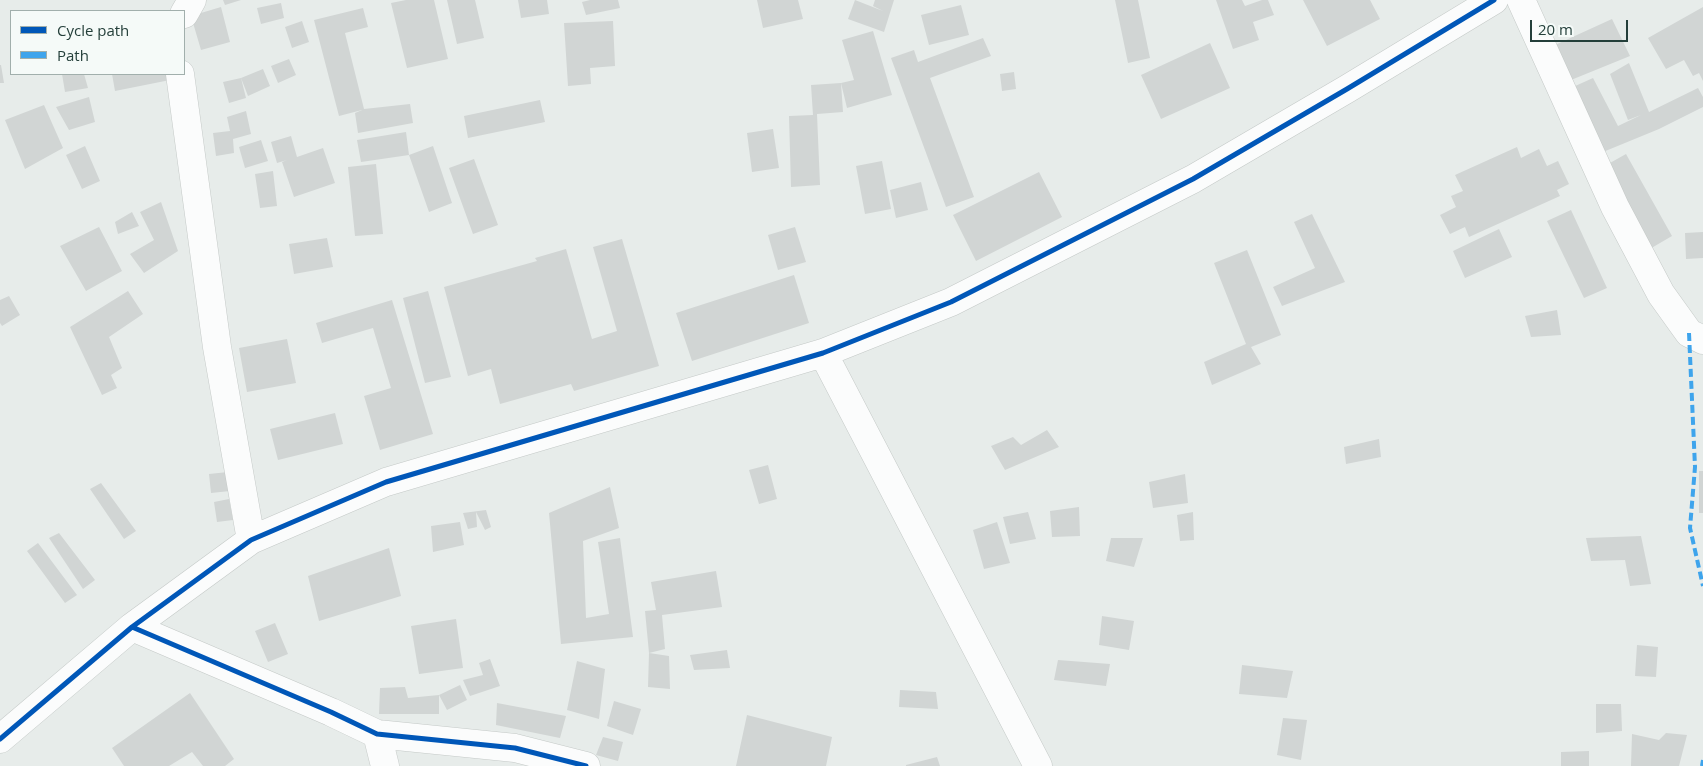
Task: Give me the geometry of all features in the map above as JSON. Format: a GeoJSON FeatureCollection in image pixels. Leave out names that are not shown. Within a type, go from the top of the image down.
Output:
{"type":"FeatureCollection","features":[{"type":"Feature","properties":{"kind":"street"},"geometry":{"type":"LineString","coordinates":[[184,10],[192,0]]}},
{"type":"Feature","properties":{"kind":"street"},"geometry":{"type":"LineString","coordinates":[[0,739],[132,627],[251,540],[386,482],[823,354],[951,302],[1193,179],[1494,0]]}},
{"type":"Feature","properties":{"kind":"street"},"geometry":{"type":"LineString","coordinates":[[1521,0],[1615,207],[1661,294],[1689,333],[1703,340]]}},
{"type":"Feature","properties":{"kind":"street"},"geometry":{"type":"LineString","coordinates":[[180,75],[217,347],[251,540]]}},
{"type":"Feature","properties":{"kind":"street"},"geometry":{"type":"LineString","coordinates":[[823,354],[1038,766]]}},
{"type":"Feature","properties":{"kind":"street"},"geometry":{"type":"LineString","coordinates":[[132,627],[331,712],[377,734],[515,748],[586,766]]}},
{"type":"Feature","properties":{"kind":"street"},"geometry":{"type":"LineString","coordinates":[[377,734],[385,766]]}},
{"type":"Feature","properties":{"kind":"building"},"geometry":{"type":"Polygon","coordinates":[[[223,0],[241,0],[225,5],[223,0]]]}},
{"type":"Feature","properties":{"kind":"building"},"geometry":{"type":"Polygon","coordinates":[[[406,0],[434,0],[448,59],[407,68],[391,3],[406,0]]]}},
{"type":"Feature","properties":{"kind":"building"},"geometry":{"type":"Polygon","coordinates":[[[447,0],[475,0],[484,38],[457,44],[447,0]]]}},
{"type":"Feature","properties":{"kind":"building"},"geometry":{"type":"Polygon","coordinates":[[[518,0],[547,0],[549,14],[521,18],[518,0]]]}},
{"type":"Feature","properties":{"kind":"building"},"geometry":{"type":"Polygon","coordinates":[[[590,0],[618,0],[620,8],[586,15],[582,2],[590,0]]]}},
{"type":"Feature","properties":{"kind":"building"},"geometry":{"type":"Polygon","coordinates":[[[757,0],[798,0],[803,19],[763,28],[757,0]]]}},
{"type":"Feature","properties":{"kind":"building"},"geometry":{"type":"Polygon","coordinates":[[[855,0],[883,11],[873,6],[875,0],[894,0],[884,32],[848,19],[855,0]]]}},
{"type":"Feature","properties":{"kind":"building"},"geometry":{"type":"Polygon","coordinates":[[[1115,0],[1138,0],[1150,58],[1128,63],[1115,0]]]}},
{"type":"Feature","properties":{"kind":"building"},"geometry":{"type":"Polygon","coordinates":[[[1216,0],[1242,0],[1245,6],[1262,0],[1268,0],[1274,15],[1253,22],[1259,40],[1233,49],[1216,0]]]}},
{"type":"Feature","properties":{"kind":"building"},"geometry":{"type":"Polygon","coordinates":[[[1303,0],[1370,0],[1380,19],[1327,46],[1303,0]]]}},
{"type":"Feature","properties":{"kind":"building"},"geometry":{"type":"Polygon","coordinates":[[[281,3],[284,18],[261,24],[257,8],[281,3]]]}},
{"type":"Feature","properties":{"kind":"building"},"geometry":{"type":"Polygon","coordinates":[[[961,5],[969,35],[929,45],[921,15],[961,5]]]}},
{"type":"Feature","properties":{"kind":"building"},"geometry":{"type":"Polygon","coordinates":[[[221,7],[230,42],[201,50],[191,16],[221,7]]]}},
{"type":"Feature","properties":{"kind":"building"},"geometry":{"type":"Polygon","coordinates":[[[1703,7],[1703,81],[1699,73],[1693,76],[1684,60],[1666,69],[1648,38],[1703,7]]]}},
{"type":"Feature","properties":{"kind":"building"},"geometry":{"type":"Polygon","coordinates":[[[363,8],[368,27],[345,33],[364,109],[410,104],[413,123],[358,133],[355,113],[362,110],[339,116],[314,20],[363,8]]]}},
{"type":"Feature","properties":{"kind":"building"},"geometry":{"type":"Polygon","coordinates":[[[1612,19],[1630,56],[1571,80],[1555,45],[1612,19]]]}},
{"type":"Feature","properties":{"kind":"building"},"geometry":{"type":"Polygon","coordinates":[[[302,21],[309,42],[292,48],[285,27],[302,21]]]}},
{"type":"Feature","properties":{"kind":"building"},"geometry":{"type":"Polygon","coordinates":[[[613,21],[615,66],[590,68],[591,84],[568,86],[564,23],[613,21]]]}},
{"type":"Feature","properties":{"kind":"building"},"geometry":{"type":"Polygon","coordinates":[[[873,31],[892,95],[847,108],[841,83],[854,80],[842,40],[873,31]]]}},
{"type":"Feature","properties":{"kind":"building"},"geometry":{"type":"Polygon","coordinates":[[[983,38],[991,56],[930,78],[974,197],[946,207],[891,58],[914,50],[918,62],[983,38]]]}},
{"type":"Feature","properties":{"kind":"building"},"geometry":{"type":"Polygon","coordinates":[[[1210,43],[1230,88],[1161,119],[1141,75],[1210,43]]]}},
{"type":"Feature","properties":{"kind":"building"},"geometry":{"type":"Polygon","coordinates":[[[289,59],[296,75],[278,83],[271,66],[289,59]]]}},
{"type":"Feature","properties":{"kind":"building"},"geometry":{"type":"Polygon","coordinates":[[[1629,63],[1649,112],[1698,88],[1703,97],[1703,107],[1659,129],[1603,152],[1573,87],[1593,78],[1618,126],[1641,115],[1628,120],[1610,74],[1629,63]]]}},
{"type":"Feature","properties":{"kind":"building"},"geometry":{"type":"Polygon","coordinates":[[[1,65],[4,83],[0,83],[1,65]]]}},
{"type":"Feature","properties":{"kind":"building"},"geometry":{"type":"Polygon","coordinates":[[[263,69],[270,86],[248,96],[241,78],[263,69]]]}},
{"type":"Feature","properties":{"kind":"building"},"geometry":{"type":"Polygon","coordinates":[[[1014,72],[1016,89],[1002,91],[1000,74],[1014,72]]]}},
{"type":"Feature","properties":{"kind":"building"},"geometry":{"type":"Polygon","coordinates":[[[62,75],[84,75],[88,88],[65,92],[62,75]]]}},
{"type":"Feature","properties":{"kind":"building"},"geometry":{"type":"Polygon","coordinates":[[[112,75],[169,75],[170,80],[115,91],[112,75]]]}},
{"type":"Feature","properties":{"kind":"building"},"geometry":{"type":"Polygon","coordinates":[[[241,78],[246,98],[229,103],[223,82],[241,78]]]}},
{"type":"Feature","properties":{"kind":"building"},"geometry":{"type":"Polygon","coordinates":[[[841,83],[843,112],[817,114],[820,185],[791,187],[789,116],[813,115],[811,85],[841,83]]]}},
{"type":"Feature","properties":{"kind":"building"},"geometry":{"type":"Polygon","coordinates":[[[89,97],[95,122],[69,130],[56,107],[89,97]]]}},
{"type":"Feature","properties":{"kind":"building"},"geometry":{"type":"Polygon","coordinates":[[[540,100],[545,122],[468,138],[464,116],[540,100]]]}},
{"type":"Feature","properties":{"kind":"building"},"geometry":{"type":"Polygon","coordinates":[[[44,105],[63,148],[25,169],[5,120],[44,105]]]}},
{"type":"Feature","properties":{"kind":"building"},"geometry":{"type":"Polygon","coordinates":[[[246,111],[251,134],[233,139],[234,153],[216,156],[213,133],[230,131],[227,117],[246,111]]]}},
{"type":"Feature","properties":{"kind":"building"},"geometry":{"type":"Polygon","coordinates":[[[773,129],[779,168],[752,172],[747,133],[773,129]]]}},
{"type":"Feature","properties":{"kind":"building"},"geometry":{"type":"Polygon","coordinates":[[[406,132],[409,155],[361,162],[357,140],[406,132]]]}},
{"type":"Feature","properties":{"kind":"building"},"geometry":{"type":"Polygon","coordinates":[[[291,136],[297,157],[323,148],[335,183],[294,197],[282,162],[287,160],[277,163],[271,142],[291,136]]]}},
{"type":"Feature","properties":{"kind":"building"},"geometry":{"type":"Polygon","coordinates":[[[261,140],[268,161],[245,168],[239,147],[261,140]]]}},
{"type":"Feature","properties":{"kind":"building"},"geometry":{"type":"Polygon","coordinates":[[[85,146],[100,181],[82,189],[66,155],[85,146]]]}},
{"type":"Feature","properties":{"kind":"building"},"geometry":{"type":"Polygon","coordinates":[[[433,146],[452,203],[429,212],[409,155],[433,146]]]}},
{"type":"Feature","properties":{"kind":"building"},"geometry":{"type":"Polygon","coordinates":[[[1517,147],[1521,158],[1539,149],[1547,166],[1558,161],[1569,184],[1557,190],[1560,196],[1469,237],[1465,227],[1450,234],[1440,215],[1456,207],[1451,196],[1463,191],[1455,175],[1517,147]]]}},
{"type":"Feature","properties":{"kind":"building"},"geometry":{"type":"Polygon","coordinates":[[[1626,154],[1672,236],[1648,250],[1601,168],[1626,154]]]}},
{"type":"Feature","properties":{"kind":"building"},"geometry":{"type":"Polygon","coordinates":[[[474,159],[498,225],[473,234],[449,168],[474,159]]]}},
{"type":"Feature","properties":{"kind":"building"},"geometry":{"type":"Polygon","coordinates":[[[882,161],[891,209],[865,214],[856,166],[882,161]]]}},
{"type":"Feature","properties":{"kind":"building"},"geometry":{"type":"Polygon","coordinates":[[[376,164],[383,234],[355,236],[348,167],[376,164]]]}},
{"type":"Feature","properties":{"kind":"building"},"geometry":{"type":"Polygon","coordinates":[[[273,171],[277,206],[260,208],[255,174],[273,171]]]}},
{"type":"Feature","properties":{"kind":"building"},"geometry":{"type":"Polygon","coordinates":[[[1039,172],[1062,217],[976,261],[953,215],[1039,172]]]}},
{"type":"Feature","properties":{"kind":"building"},"geometry":{"type":"Polygon","coordinates":[[[921,182],[928,210],[896,218],[890,190],[921,182]]]}},
{"type":"Feature","properties":{"kind":"building"},"geometry":{"type":"Polygon","coordinates":[[[161,202],[178,251],[144,273],[130,254],[154,240],[140,212],[161,202]]]}},
{"type":"Feature","properties":{"kind":"building"},"geometry":{"type":"Polygon","coordinates":[[[1571,210],[1607,288],[1584,298],[1547,221],[1571,210]]]}},
{"type":"Feature","properties":{"kind":"building"},"geometry":{"type":"Polygon","coordinates":[[[132,212],[139,226],[118,234],[115,222],[132,212]]]}},
{"type":"Feature","properties":{"kind":"building"},"geometry":{"type":"Polygon","coordinates":[[[1312,214],[1345,282],[1282,306],[1273,287],[1315,268],[1294,222],[1312,214]]]}},
{"type":"Feature","properties":{"kind":"building"},"geometry":{"type":"Polygon","coordinates":[[[99,227],[122,271],[86,291],[60,246],[99,227]]]}},
{"type":"Feature","properties":{"kind":"building"},"geometry":{"type":"Polygon","coordinates":[[[795,227],[806,262],[778,270],[768,235],[795,227]]]}},
{"type":"Feature","properties":{"kind":"building"},"geometry":{"type":"Polygon","coordinates":[[[1499,229],[1512,257],[1465,278],[1453,251],[1499,229]]]}},
{"type":"Feature","properties":{"kind":"building"},"geometry":{"type":"Polygon","coordinates":[[[1703,232],[1703,258],[1686,259],[1685,233],[1703,232]]]}},
{"type":"Feature","properties":{"kind":"building"},"geometry":{"type":"Polygon","coordinates":[[[327,238],[333,267],[294,274],[289,244],[327,238]]]}},
{"type":"Feature","properties":{"kind":"building"},"geometry":{"type":"Polygon","coordinates":[[[622,239],[659,366],[574,391],[571,384],[500,404],[491,369],[468,376],[444,287],[537,261],[535,258],[566,249],[592,339],[617,331],[593,247],[622,239]]]}},
{"type":"Feature","properties":{"kind":"building"},"geometry":{"type":"Polygon","coordinates":[[[1247,250],[1281,335],[1251,347],[1261,364],[1212,385],[1204,362],[1246,344],[1214,263],[1247,250]]]}},
{"type":"Feature","properties":{"kind":"building"},"geometry":{"type":"Polygon","coordinates":[[[794,275],[809,323],[692,361],[676,313],[794,275]]]}},
{"type":"Feature","properties":{"kind":"building"},"geometry":{"type":"Polygon","coordinates":[[[128,291],[143,314],[109,337],[122,368],[111,375],[117,388],[102,395],[70,327],[128,291]]]}},
{"type":"Feature","properties":{"kind":"building"},"geometry":{"type":"Polygon","coordinates":[[[428,291],[451,377],[425,383],[403,298],[428,291]]]}},
{"type":"Feature","properties":{"kind":"building"},"geometry":{"type":"Polygon","coordinates":[[[9,296],[20,315],[2,326],[0,323],[0,300],[9,296]]]}},
{"type":"Feature","properties":{"kind":"building"},"geometry":{"type":"Polygon","coordinates":[[[392,300],[433,434],[380,450],[364,396],[391,388],[373,328],[322,343],[316,323],[392,300]]]}},
{"type":"Feature","properties":{"kind":"building"},"geometry":{"type":"Polygon","coordinates":[[[1557,310],[1561,335],[1531,337],[1525,316],[1557,310]]]}},
{"type":"Feature","properties":{"kind":"building"},"geometry":{"type":"Polygon","coordinates":[[[287,339],[296,383],[247,392],[239,348],[287,339]]]}},
{"type":"Feature","properties":{"kind":"building"},"geometry":{"type":"Polygon","coordinates":[[[335,413],[343,444],[278,460],[270,429],[335,413]]]}},
{"type":"Feature","properties":{"kind":"building"},"geometry":{"type":"Polygon","coordinates":[[[1047,430],[1059,447],[1005,470],[991,446],[1013,437],[1021,445],[1047,430]]]}},
{"type":"Feature","properties":{"kind":"building"},"geometry":{"type":"Polygon","coordinates":[[[1379,439],[1381,457],[1346,464],[1344,447],[1379,439]]]}},
{"type":"Feature","properties":{"kind":"building"},"geometry":{"type":"Polygon","coordinates":[[[768,465],[777,499],[759,504],[749,470],[768,465]]]}},
{"type":"Feature","properties":{"kind":"building"},"geometry":{"type":"Polygon","coordinates":[[[1699,471],[1703,471],[1703,513],[1699,513],[1699,471]]]}},
{"type":"Feature","properties":{"kind":"building"},"geometry":{"type":"Polygon","coordinates":[[[228,472],[230,491],[211,493],[209,474],[228,472]]]}},
{"type":"Feature","properties":{"kind":"building"},"geometry":{"type":"Polygon","coordinates":[[[1185,474],[1188,503],[1153,508],[1149,482],[1185,474]]]}},
{"type":"Feature","properties":{"kind":"building"},"geometry":{"type":"Polygon","coordinates":[[[101,483],[136,531],[124,539],[90,489],[101,483]]]}},
{"type":"Feature","properties":{"kind":"building"},"geometry":{"type":"Polygon","coordinates":[[[610,487],[619,528],[583,541],[586,618],[609,614],[598,542],[620,538],[633,637],[561,644],[549,513],[610,487]]]}},
{"type":"Feature","properties":{"kind":"building"},"geometry":{"type":"Polygon","coordinates":[[[229,499],[233,520],[217,522],[214,502],[229,499]]]}},
{"type":"Feature","properties":{"kind":"building"},"geometry":{"type":"Polygon","coordinates":[[[1079,507],[1080,536],[1052,537],[1050,511],[1079,507]]]}},
{"type":"Feature","properties":{"kind":"building"},"geometry":{"type":"Polygon","coordinates":[[[486,510],[491,527],[485,530],[476,512],[477,527],[468,529],[463,513],[486,510]]]}},
{"type":"Feature","properties":{"kind":"building"},"geometry":{"type":"Polygon","coordinates":[[[1028,512],[1036,539],[1010,544],[1003,517],[1028,512]]]}},
{"type":"Feature","properties":{"kind":"building"},"geometry":{"type":"Polygon","coordinates":[[[1193,512],[1194,540],[1180,541],[1177,515],[1193,512]]]}},
{"type":"Feature","properties":{"kind":"building"},"geometry":{"type":"Polygon","coordinates":[[[460,522],[464,545],[433,552],[431,526],[460,522]]]}},
{"type":"Feature","properties":{"kind":"building"},"geometry":{"type":"Polygon","coordinates":[[[997,522],[1010,563],[984,569],[973,530],[997,522]]]}},
{"type":"Feature","properties":{"kind":"building"},"geometry":{"type":"Polygon","coordinates":[[[59,533],[95,580],[83,589],[49,538],[59,533]]]}},
{"type":"Feature","properties":{"kind":"building"},"geometry":{"type":"Polygon","coordinates":[[[1641,536],[1651,584],[1630,586],[1625,560],[1591,561],[1586,538],[1641,536]]]}},
{"type":"Feature","properties":{"kind":"building"},"geometry":{"type":"Polygon","coordinates":[[[1111,538],[1143,538],[1134,567],[1106,561],[1111,538]]]}},
{"type":"Feature","properties":{"kind":"building"},"geometry":{"type":"Polygon","coordinates":[[[38,543],[77,595],[65,603],[27,551],[38,543]]]}},
{"type":"Feature","properties":{"kind":"building"},"geometry":{"type":"Polygon","coordinates":[[[389,548],[401,596],[319,621],[308,576],[389,548]]]}},
{"type":"Feature","properties":{"kind":"building"},"geometry":{"type":"Polygon","coordinates":[[[716,571],[722,607],[662,615],[665,649],[649,653],[645,611],[656,610],[651,582],[716,571]]]}},
{"type":"Feature","properties":{"kind":"building"},"geometry":{"type":"Polygon","coordinates":[[[1102,616],[1134,621],[1129,650],[1099,645],[1102,616]]]}},
{"type":"Feature","properties":{"kind":"building"},"geometry":{"type":"Polygon","coordinates":[[[456,619],[463,668],[419,674],[411,626],[456,619]]]}},
{"type":"Feature","properties":{"kind":"building"},"geometry":{"type":"Polygon","coordinates":[[[275,623],[288,654],[268,662],[255,631],[275,623]]]}},
{"type":"Feature","properties":{"kind":"building"},"geometry":{"type":"Polygon","coordinates":[[[1637,645],[1658,647],[1656,677],[1635,676],[1637,645]]]}},
{"type":"Feature","properties":{"kind":"building"},"geometry":{"type":"Polygon","coordinates":[[[727,650],[730,668],[694,670],[690,655],[727,650]]]}},
{"type":"Feature","properties":{"kind":"building"},"geometry":{"type":"Polygon","coordinates":[[[649,653],[669,656],[670,689],[648,687],[649,653]]]}},
{"type":"Feature","properties":{"kind":"building"},"geometry":{"type":"Polygon","coordinates":[[[490,659],[500,686],[470,696],[463,680],[483,675],[479,663],[490,659]]]}},
{"type":"Feature","properties":{"kind":"building"},"geometry":{"type":"Polygon","coordinates":[[[1058,660],[1110,664],[1106,686],[1054,680],[1058,660]]]}},
{"type":"Feature","properties":{"kind":"building"},"geometry":{"type":"Polygon","coordinates":[[[577,661],[605,669],[599,719],[567,710],[577,661]]]}},
{"type":"Feature","properties":{"kind":"building"},"geometry":{"type":"Polygon","coordinates":[[[1242,665],[1293,671],[1287,698],[1239,694],[1242,665]]]}},
{"type":"Feature","properties":{"kind":"building"},"geometry":{"type":"Polygon","coordinates":[[[460,685],[467,700],[447,710],[439,695],[460,685]]]}},
{"type":"Feature","properties":{"kind":"building"},"geometry":{"type":"Polygon","coordinates":[[[405,687],[408,698],[439,695],[439,714],[379,714],[380,688],[405,687]]]}},
{"type":"Feature","properties":{"kind":"building"},"geometry":{"type":"Polygon","coordinates":[[[900,690],[936,692],[938,709],[899,707],[900,690]]]}},
{"type":"Feature","properties":{"kind":"building"},"geometry":{"type":"Polygon","coordinates":[[[190,693],[234,759],[225,766],[203,766],[192,752],[169,766],[124,766],[112,748],[190,693]]]}},
{"type":"Feature","properties":{"kind":"building"},"geometry":{"type":"Polygon","coordinates":[[[614,701],[641,709],[633,735],[607,726],[614,701]]]}},
{"type":"Feature","properties":{"kind":"building"},"geometry":{"type":"Polygon","coordinates":[[[497,703],[566,716],[560,738],[496,725],[497,703]]]}},
{"type":"Feature","properties":{"kind":"building"},"geometry":{"type":"Polygon","coordinates":[[[1596,704],[1621,704],[1622,731],[1596,733],[1596,704]]]}},
{"type":"Feature","properties":{"kind":"building"},"geometry":{"type":"Polygon","coordinates":[[[747,715],[832,737],[826,766],[736,766],[747,715]]]}},
{"type":"Feature","properties":{"kind":"building"},"geometry":{"type":"Polygon","coordinates":[[[1283,718],[1307,720],[1301,760],[1277,755],[1283,718]]]}},
{"type":"Feature","properties":{"kind":"building"},"geometry":{"type":"Polygon","coordinates":[[[1666,733],[1687,735],[1679,766],[1631,766],[1632,734],[1659,740],[1666,733]]]}},
{"type":"Feature","properties":{"kind":"building"},"geometry":{"type":"Polygon","coordinates":[[[603,737],[623,742],[618,761],[596,755],[603,737]]]}},
{"type":"Feature","properties":{"kind":"building"},"geometry":{"type":"Polygon","coordinates":[[[1589,751],[1589,766],[1561,766],[1561,752],[1589,751]]]}},
{"type":"Feature","properties":{"kind":"building"},"geometry":{"type":"Polygon","coordinates":[[[937,757],[940,766],[906,766],[906,765],[937,757]]]}},
{"type":"Feature","properties":{"kind":"marked path"},"geometry":{"type":"LineString","coordinates":[[1689,333],[1695,467],[1690,528],[1703,586]]}},
{"type":"Feature","properties":{"kind":"marked path"},"geometry":{"type":"LineString","coordinates":[[1702,766],[1703,760]]}},
{"type":"Feature","properties":{"kind":"cycle path"},"geometry":{"type":"LineString","coordinates":[[0,739],[132,627],[251,540],[386,482],[823,353],[951,302],[1193,179],[1494,0]]}},
{"type":"Feature","properties":{"kind":"cycle path"},"geometry":{"type":"LineString","coordinates":[[132,627],[331,712],[377,734],[515,748],[586,766]]}}]}
